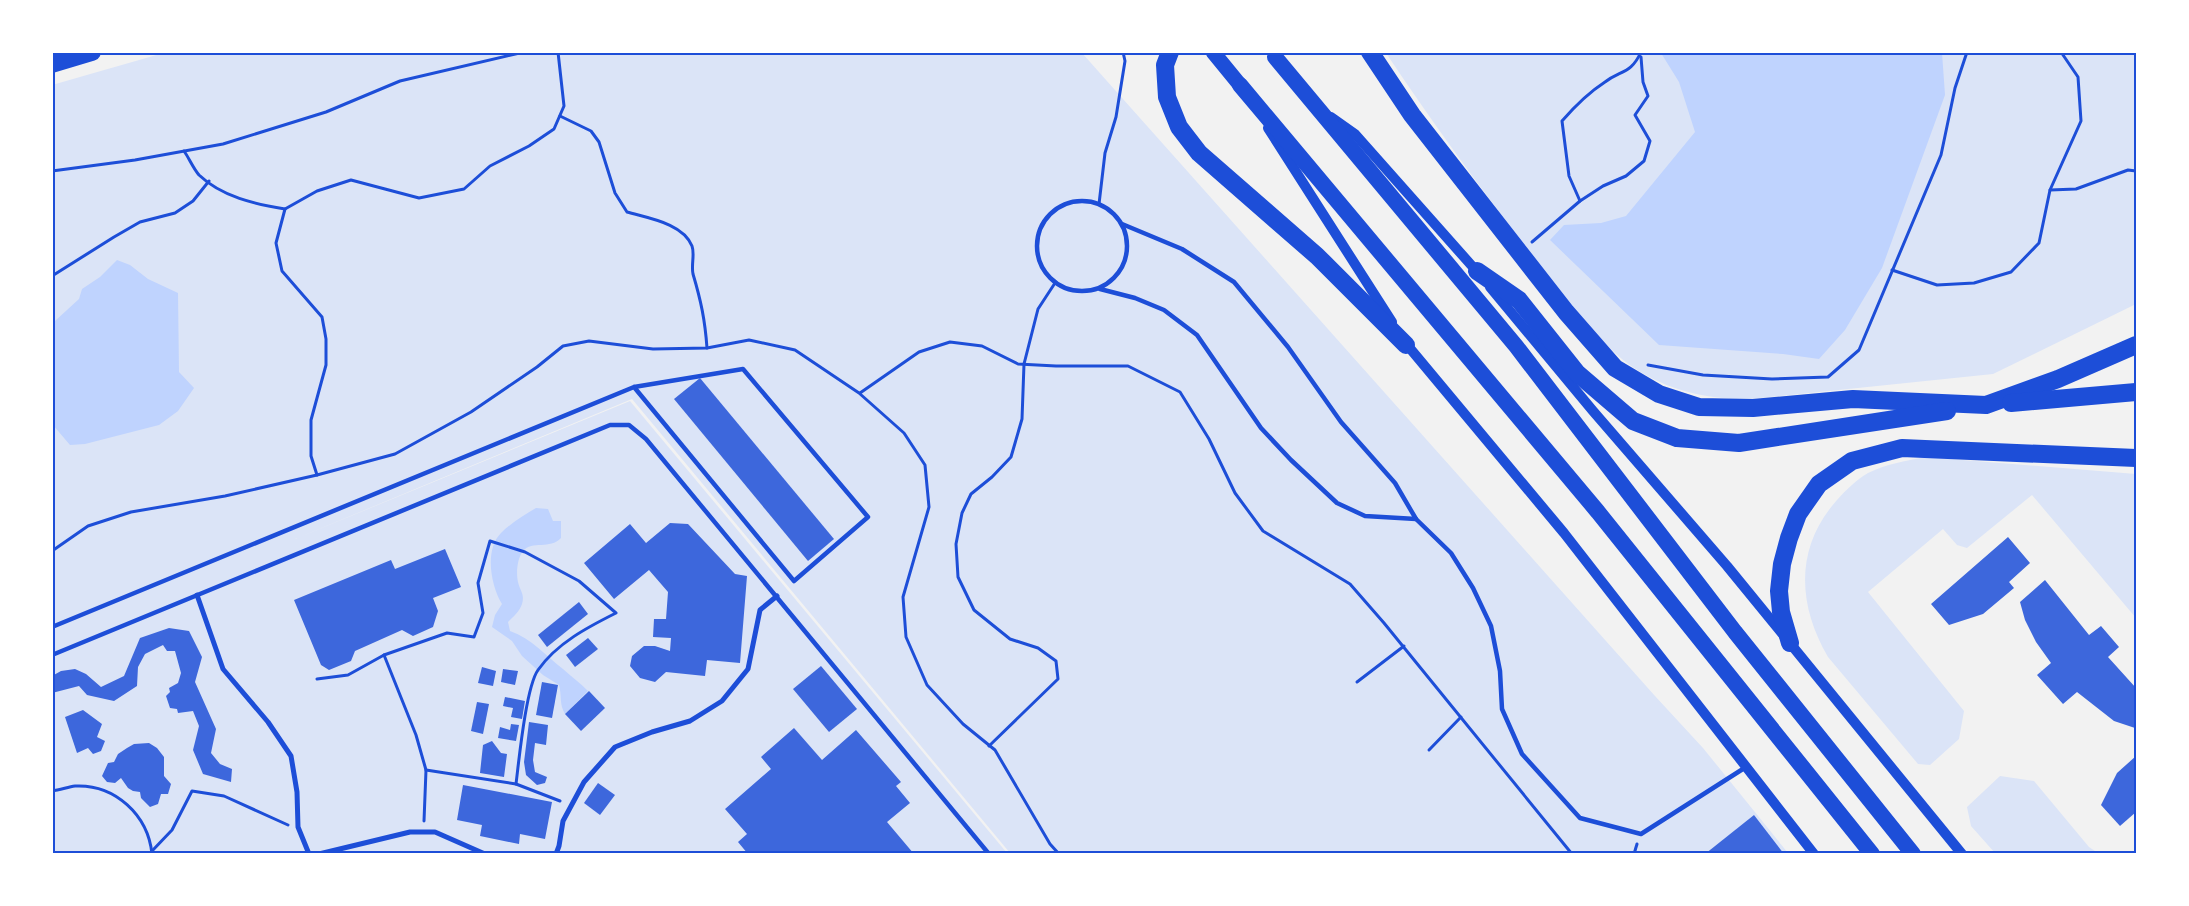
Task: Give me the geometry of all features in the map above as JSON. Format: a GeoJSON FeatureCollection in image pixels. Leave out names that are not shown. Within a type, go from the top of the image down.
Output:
{"type":"FeatureCollection","features":[{"type":"Feature","properties":{"kind":"highway"},"geometry":{"type":"LineString","coordinates":[[52,64],[92,52]]}},
{"type":"Feature","properties":{"kind":"highway"},"geometry":{"type":"LineString","coordinates":[[1170,52],[1165,65],[1167,97],[1179,127],[1199,153],[1317,256],[1406,345]]}},
{"type":"Feature","properties":{"kind":"highway"},"geometry":{"type":"LineString","coordinates":[[1370,52],[1413,115],[1566,312],[1615,368],[1659,394],[1699,407],[1753,408],[1853,399],[1986,405],[2058,379],[2136,345]]}},
{"type":"Feature","properties":{"kind":"highway"},"geometry":{"type":"LineString","coordinates":[[1274,55],[1313,105],[1516,346],[1735,632],[1913,854]]}},
{"type":"Feature","properties":{"kind":"highway"},"geometry":{"type":"LineString","coordinates":[[1240,85],[1598,512],[1872,854]]}},
{"type":"Feature","properties":{"kind":"highway"},"geometry":{"type":"LineString","coordinates":[[1477,271],[1518,300],[1577,373],[1632,421],[1677,438],[1739,443],[1986,405],[2136,392]]}},
{"type":"Feature","properties":{"kind":"highway"},"geometry":{"type":"LineString","coordinates":[[1790,643],[1780,612],[1779,591],[1782,564],[1798,514],[1819,484],[1852,461],[1902,448],[2136,458]]}},
{"type":"Feature","properties":{"kind":"main road"},"geometry":{"type":"LineString","coordinates":[[1213,52],[1240,85]]}},
{"type":"Feature","properties":{"kind":"street"},"geometry":{"type":"LineString","coordinates":[[1240,85],[1406,345],[1564,533],[1814,854]]}},
{"type":"Feature","properties":{"kind":"street"},"geometry":{"type":"LineString","coordinates":[[1313,105],[1355,134],[1477,271],[1593,411],[1727,566],[1962,854]]}},
{"type":"Feature","properties":{"kind":"street"},"geometry":{"type":"LineString","coordinates":[[197,595],[224,669],[268,722],[291,756],[297,792],[298,827],[309,854]]}},
{"type":"Feature","properties":{"kind":"street"},"geometry":{"type":"LineString","coordinates":[[556,854],[563,821],[584,782],[615,747],[652,732],[690,721],[722,701],[748,669],[760,610],[777,597]]}},
{"type":"Feature","properties":{"kind":"street"},"geometry":{"type":"LineString","coordinates":[[319,854],[410,832],[435,832],[485,854]]}},
{"type":"Feature","properties":{"kind":"lane"},"geometry":{"type":"LineString","coordinates":[[1085,201],[1100,204],[1112,212],[1122,224],[1127,239],[1127,254],[1122,268],[1113,281],[1100,288],[1084,292],[1069,290],[1055,283],[1039,259],[1037,244],[1043,224],[1058,208],[1071,202],[1085,201]]}},
{"type":"Feature","properties":{"kind":"lane"},"geometry":{"type":"LineString","coordinates":[[1122,224],[1182,249],[1234,282],[1288,347],[1341,422],[1395,483],[1416,519],[1451,553],[1473,588],[1491,626],[1500,671],[1502,709],[1522,754],[1580,818],[1641,834],[1746,767]]}},
{"type":"Feature","properties":{"kind":"lane"},"geometry":{"type":"LineString","coordinates":[[1100,288],[1135,298],[1164,310],[1197,335],[1261,428],[1337,503],[1365,516],[1416,519]]}},
{"type":"Feature","properties":{"kind":"lane"},"geometry":{"type":"LineString","coordinates":[[52,627],[634,387],[743,369],[868,517],[794,581],[634,387]]}},
{"type":"Feature","properties":{"kind":"lane"},"geometry":{"type":"LineString","coordinates":[[52,655],[610,425],[629,425],[646,439],[989,854]]}},
{"type":"Feature","properties":{"kind":"path"},"geometry":{"type":"LineString","coordinates":[[52,171],[223,144],[326,112],[400,81],[524,52]]}},
{"type":"Feature","properties":{"kind":"path"},"geometry":{"type":"LineString","coordinates":[[184,151],[199,174],[220,189],[250,203],[285,210],[317,191],[351,180],[419,198],[464,189],[490,166],[529,146],[554,129],[564,106],[558,52]]}},
{"type":"Feature","properties":{"kind":"path"},"geometry":{"type":"LineString","coordinates":[[1100,204],[1105,153],[1116,117],[1125,61],[1123,52]]}},
{"type":"Feature","properties":{"kind":"path"},"geometry":{"type":"LineString","coordinates":[[1892,270],[1937,285],[1974,283],[2011,272],[2039,243],[2050,190],[2081,121],[2078,77],[2061,52]]}},
{"type":"Feature","properties":{"kind":"path"},"geometry":{"type":"LineString","coordinates":[[1638,363],[1703,375],[1772,379],[1828,377],[1859,350],[1941,155],[1955,88],[1968,53]]}},
{"type":"Feature","properties":{"kind":"path"},"geometry":{"type":"LineString","coordinates":[[1580,201],[1569,176],[1562,121],[1579,101],[1607,80],[1628,71],[1641,54]]}},
{"type":"Feature","properties":{"kind":"path"},"geometry":{"type":"LineString","coordinates":[[1537,251],[1531,243],[1580,201],[1603,186],[1626,176],[1644,161],[1650,141],[1635,115],[1648,96],[1643,82],[1641,54]]}},
{"type":"Feature","properties":{"kind":"path"},"geometry":{"type":"LineString","coordinates":[[560,116],[591,131],[599,142],[615,193],[627,212],[672,226],[693,247],[692,271],[705,320],[707,348]]}},
{"type":"Feature","properties":{"kind":"path"},"geometry":{"type":"LineString","coordinates":[[2050,190],[2076,189],[2128,170],[2136,171]]}},
{"type":"Feature","properties":{"kind":"path"},"geometry":{"type":"LineString","coordinates":[[52,276],[140,222],[175,213],[193,201],[209,181]]}},
{"type":"Feature","properties":{"kind":"path"},"geometry":{"type":"LineString","coordinates":[[285,210],[276,243],[282,271],[322,316],[326,339],[326,365],[311,420],[311,456],[317,475]]}},
{"type":"Feature","properties":{"kind":"path"},"geometry":{"type":"LineString","coordinates":[[989,746],[1058,679],[1056,661],[1038,648],[1010,639],[974,610],[958,577],[956,544],[962,513],[971,494],[1011,457],[1022,419],[1024,364],[1038,309],[1055,283]]}},
{"type":"Feature","properties":{"kind":"path"},"geometry":{"type":"LineString","coordinates":[[52,551],[88,526],[131,512],[225,496],[395,454],[471,412],[537,367],[563,345],[589,341],[653,349],[707,348],[749,340],[795,350],[859,393],[904,433],[926,465],[929,507],[903,597],[906,637],[927,685],[963,724],[995,750],[1050,844],[1059,854]]}},
{"type":"Feature","properties":{"kind":"path"},"geometry":{"type":"LineString","coordinates":[[859,393],[919,352],[950,342],[982,346],[1018,364],[1128,366],[1180,392],[1209,439],[1235,493],[1263,531],[1350,584],[1404,646],[1572,854]]}},
{"type":"Feature","properties":{"kind":"path"},"geometry":{"type":"LineString","coordinates":[[316,679],[348,675],[384,656],[447,633],[474,637],[483,613],[478,582],[489,542],[525,552],[579,581],[616,613],[581,631],[550,655],[536,672],[530,690],[516,784]]}},
{"type":"Feature","properties":{"kind":"path"},"geometry":{"type":"LineString","coordinates":[[1357,682],[1404,646]]}},
{"type":"Feature","properties":{"kind":"path"},"geometry":{"type":"LineString","coordinates":[[384,656],[416,735],[426,770],[423,832]]}},
{"type":"Feature","properties":{"kind":"path"},"geometry":{"type":"LineString","coordinates":[[1429,750],[1461,717]]}},
{"type":"Feature","properties":{"kind":"path"},"geometry":{"type":"LineString","coordinates":[[426,770],[516,784],[571,806]]}},
{"type":"Feature","properties":{"kind":"path"},"geometry":{"type":"LineString","coordinates":[[52,791],[75,786],[100,789],[122,800],[140,817],[150,839],[152,852]]}},
{"type":"Feature","properties":{"kind":"path"},"geometry":{"type":"LineString","coordinates":[[152,852],[172,830],[192,791],[224,795],[285,825],[298,827]]}},
{"type":"Feature","properties":{"kind":"shaded area"},"geometry":{"type":"Polygon","coordinates":[[[167,52],[1082,53],[1703,748],[1788,853],[1010,853],[632,399],[295,539],[630,401],[1007,853],[53,853],[52,85],[167,52]]]}},
{"type":"Feature","properties":{"kind":"shaded area"},"geometry":{"type":"Polygon","coordinates":[[[1386,53],[2136,53],[2136,304],[1993,374],[1751,399],[1705,396],[1661,383],[1621,358],[1583,319],[1480,186],[1386,53]]]}},
{"type":"Feature","properties":{"kind":"shaded area"},"geometry":{"type":"Polygon","coordinates":[[[1925,457],[2136,474],[2136,618],[2032,495],[1967,548],[1957,545],[1943,529],[1868,592],[1964,711],[1959,739],[1930,765],[1918,764],[1828,657],[1810,617],[1805,576],[1808,556],[1823,518],[1855,482],[1875,470],[1925,457]]]}},
{"type":"Feature","properties":{"kind":"shaded area"},"geometry":{"type":"Polygon","coordinates":[[[2000,776],[2034,781],[2089,847],[2098,853],[1995,853],[1971,826],[1967,807],[2000,776]]]}},
{"type":"Feature","properties":{"kind":"water"},"geometry":{"type":"Polygon","coordinates":[[[1661,53],[1942,53],[1945,95],[1882,268],[1845,330],[1819,359],[1783,354],[1659,345],[1550,240],[1564,225],[1601,223],[1626,216],[1695,132],[1679,82],[1661,53]]]}},
{"type":"Feature","properties":{"kind":"water"},"geometry":{"type":"Polygon","coordinates":[[[117,260],[130,265],[148,279],[178,293],[179,372],[194,388],[178,411],[159,425],[85,444],[70,445],[53,425],[53,321],[79,299],[82,289],[100,277],[117,260]]]}},
{"type":"Feature","properties":{"kind":"water"},"geometry":{"type":"Polygon","coordinates":[[[536,508],[548,509],[553,521],[561,521],[561,538],[552,544],[531,546],[521,554],[517,574],[523,601],[520,609],[508,622],[510,631],[532,643],[588,691],[565,714],[559,685],[543,675],[522,656],[512,641],[492,627],[495,615],[502,604],[492,578],[492,549],[505,529],[536,508]]]}},
{"type":"Feature","properties":{"kind":"building"},"geometry":{"type":"Polygon","coordinates":[[[700,378],[834,539],[808,561],[674,399],[700,378]]]}},
{"type":"Feature","properties":{"kind":"building"},"geometry":{"type":"Polygon","coordinates":[[[670,523],[688,524],[735,574],[747,576],[740,663],[707,660],[705,676],[666,672],[655,682],[640,678],[630,666],[632,656],[644,646],[655,646],[670,651],[671,638],[653,637],[654,619],[666,619],[668,592],[649,570],[614,599],[584,563],[630,524],[646,543],[670,523]]]}},
{"type":"Feature","properties":{"kind":"building"},"geometry":{"type":"Polygon","coordinates":[[[2008,537],[2030,563],[2009,582],[2014,588],[1983,614],[1949,625],[1931,604],[2008,537]]]}},
{"type":"Feature","properties":{"kind":"building"},"geometry":{"type":"Polygon","coordinates":[[[445,549],[461,587],[433,598],[438,611],[433,627],[413,636],[402,630],[355,651],[351,661],[329,670],[321,665],[294,600],[391,560],[395,569],[445,549]]]}},
{"type":"Feature","properties":{"kind":"building"},"geometry":{"type":"Polygon","coordinates":[[[2045,580],[2089,635],[2101,626],[2119,647],[2108,657],[2136,688],[2135,728],[2114,721],[2077,692],[2063,704],[2037,675],[2051,663],[2036,642],[2025,620],[2020,602],[2045,580]]]}},
{"type":"Feature","properties":{"kind":"building"},"geometry":{"type":"Polygon","coordinates":[[[579,602],[588,614],[547,647],[538,635],[579,602]]]}},
{"type":"Feature","properties":{"kind":"building"},"geometry":{"type":"Polygon","coordinates":[[[169,628],[189,631],[202,657],[195,682],[216,729],[211,753],[220,764],[232,769],[231,782],[203,774],[193,750],[199,726],[193,711],[178,713],[177,709],[170,708],[166,696],[170,692],[169,688],[178,683],[181,673],[175,651],[167,651],[163,645],[145,654],[138,667],[137,686],[114,701],[87,695],[79,686],[52,693],[52,676],[61,671],[75,669],[86,674],[101,687],[124,676],[140,638],[169,628]]]}},
{"type":"Feature","properties":{"kind":"building"},"geometry":{"type":"Polygon","coordinates":[[[588,638],[598,649],[575,667],[566,655],[588,638]]]}},
{"type":"Feature","properties":{"kind":"building"},"geometry":{"type":"Polygon","coordinates":[[[821,666],[857,709],[829,732],[793,689],[821,666]]]}},
{"type":"Feature","properties":{"kind":"building"},"geometry":{"type":"Polygon","coordinates":[[[482,667],[496,671],[493,686],[478,683],[482,667]]]}},
{"type":"Feature","properties":{"kind":"building"},"geometry":{"type":"Polygon","coordinates":[[[503,669],[518,671],[515,685],[501,682],[503,669]]]}},
{"type":"Feature","properties":{"kind":"building"},"geometry":{"type":"Polygon","coordinates":[[[542,682],[558,685],[552,718],[536,715],[542,682]]]}},
{"type":"Feature","properties":{"kind":"building"},"geometry":{"type":"Polygon","coordinates":[[[589,691],[605,708],[581,731],[565,714],[589,691]]]}},
{"type":"Feature","properties":{"kind":"building"},"geometry":{"type":"Polygon","coordinates":[[[505,697],[525,701],[522,719],[511,717],[513,708],[503,706],[505,697]]]}},
{"type":"Feature","properties":{"kind":"building"},"geometry":{"type":"Polygon","coordinates":[[[477,702],[489,704],[483,734],[471,731],[477,702]]]}},
{"type":"Feature","properties":{"kind":"building"},"geometry":{"type":"Polygon","coordinates":[[[83,710],[102,724],[97,737],[105,741],[101,751],[93,754],[88,748],[77,753],[65,717],[83,710]]]}},
{"type":"Feature","properties":{"kind":"building"},"geometry":{"type":"Polygon","coordinates":[[[529,722],[548,725],[546,745],[535,743],[533,760],[535,772],[547,777],[545,783],[537,785],[526,775],[524,762],[529,722]]]}},
{"type":"Feature","properties":{"kind":"building"},"geometry":{"type":"Polygon","coordinates":[[[511,724],[519,725],[516,741],[498,738],[500,727],[510,730],[511,724]]]}},
{"type":"Feature","properties":{"kind":"building"},"geometry":{"type":"Polygon","coordinates":[[[794,728],[822,760],[856,730],[901,782],[896,786],[910,803],[887,822],[914,854],[748,854],[738,842],[747,834],[725,809],[771,769],[761,757],[794,728]]]}},
{"type":"Feature","properties":{"kind":"building"},"geometry":{"type":"Polygon","coordinates":[[[492,741],[501,753],[507,754],[504,777],[480,773],[483,745],[492,741]]]}},
{"type":"Feature","properties":{"kind":"building"},"geometry":{"type":"Polygon","coordinates":[[[149,743],[157,748],[164,757],[164,776],[171,784],[168,794],[161,794],[158,804],[150,807],[141,798],[140,792],[128,788],[121,778],[115,783],[107,782],[102,776],[108,763],[114,762],[118,754],[134,744],[149,743]]]}},
{"type":"Feature","properties":{"kind":"building"},"geometry":{"type":"Polygon","coordinates":[[[2136,756],[2136,812],[2120,826],[2101,805],[2117,773],[2136,756]]]}},
{"type":"Feature","properties":{"kind":"building"},"geometry":{"type":"Polygon","coordinates":[[[598,783],[615,795],[600,815],[584,803],[598,783]]]}},
{"type":"Feature","properties":{"kind":"building"},"geometry":{"type":"Polygon","coordinates":[[[463,785],[552,802],[545,839],[520,834],[519,844],[480,836],[482,825],[457,820],[463,785]]]}},
{"type":"Feature","properties":{"kind":"building"},"geometry":{"type":"Polygon","coordinates":[[[1754,815],[1784,854],[1705,854],[1754,815]]]}}]}
